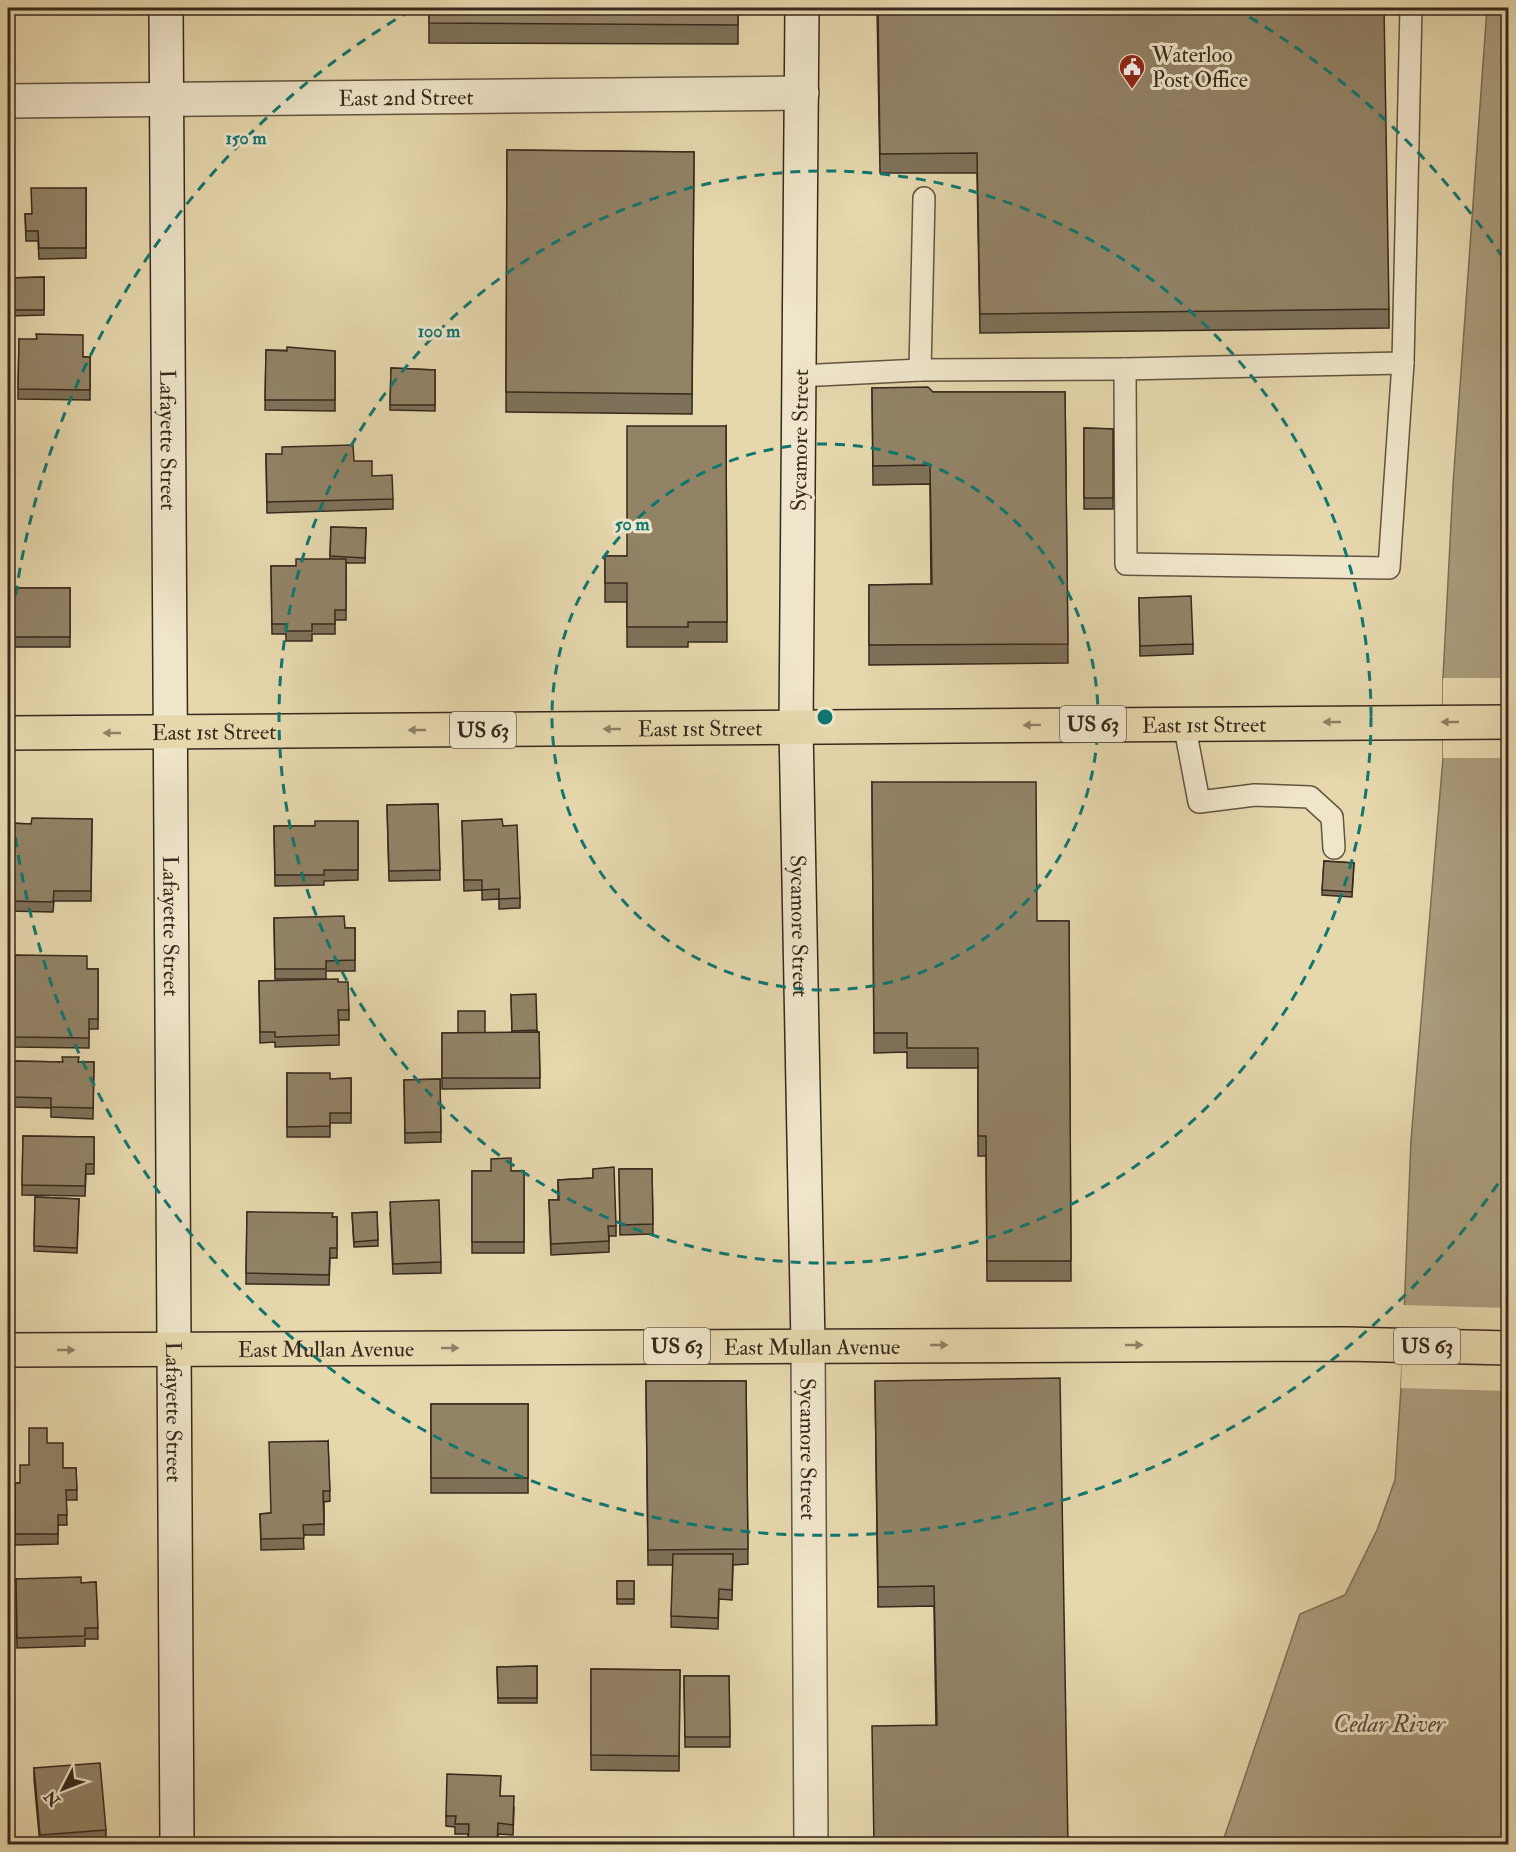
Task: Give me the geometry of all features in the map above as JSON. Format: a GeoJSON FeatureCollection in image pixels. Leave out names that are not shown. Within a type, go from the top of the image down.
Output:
{"type":"FeatureCollection","features":[{"type":"Feature","properties":{"kind":"highway","name":"East 1st Street"},"geometry":{"type":"LineString","coordinates":[[8,734],[1509,722]]}},
{"type":"Feature","properties":{"kind":"highway","name":"East Mullan Avenue"},"geometry":{"type":"LineString","coordinates":[[8,1350],[1346,1344],[1509,1348]]}},
{"type":"Feature","properties":{"kind":"street","name":"Lafayette Street"},"geometry":{"type":"LineString","coordinates":[[166,8],[177,1845]]}},
{"type":"Feature","properties":{"kind":"street","name":"Sycamore Street"},"geometry":{"type":"LineString","coordinates":[[802,8],[796,727],[808,1345],[811,1845]]}},
{"type":"Feature","properties":{"kind":"street","name":"East 2nd Street"},"geometry":{"type":"LineString","coordinates":[[8,101],[802,93]]}},
{"type":"Feature","properties":{"kind":"lane"},"geometry":{"type":"LineString","coordinates":[[1125,369],[1126,564],[1389,568],[1403,363],[1411,8]]}},
{"type":"Feature","properties":{"kind":"lane"},"geometry":{"type":"LineString","coordinates":[[920,370],[924,198]]}},
{"type":"Feature","properties":{"kind":"lane"},"geometry":{"type":"LineString","coordinates":[[799,376],[920,370],[1125,369],[1403,363]]}},
{"type":"Feature","properties":{"kind":"lane"},"geometry":{"type":"LineString","coordinates":[[1184,723],[1199,802],[1255,795],[1310,797],[1332,817],[1334,848]]}},
{"type":"Feature","properties":{"kind":"water","name":"Cedar River"},"geometry":{"type":"Polygon","coordinates":[[[1487,8],[1508,8],[1508,1844],[1222,1844],[1300,1614],[1345,1595],[1377,1530],[1395,1480],[1411,1140],[1443,758],[1443,678],[1453,485],[1487,8]]]}},
{"type":"Feature","properties":{"kind":"pier"},"geometry":{"type":"Polygon","coordinates":[[[1443,678],[1508,678],[1508,758],[1443,758],[1443,678]]]}},
{"type":"Feature","properties":{"kind":"pier"},"geometry":{"type":"Polygon","coordinates":[[[1403,1305],[1508,1308],[1508,1391],[1401,1388],[1403,1305]]]}},
{"type":"Feature","properties":{"kind":"building"},"geometry":{"type":"Polygon","coordinates":[[[429,8],[738,8],[738,25],[429,23],[429,8]]]}},
{"type":"Feature","properties":{"kind":"building","name":"Waterloo Post Office"},"geometry":{"type":"Polygon","coordinates":[[[878,8],[1384,8],[1389,309],[980,314],[977,153],[880,154],[878,8]]]}},
{"type":"Feature","properties":{"kind":"building"},"geometry":{"type":"Polygon","coordinates":[[[507,150],[694,152],[692,394],[506,392],[507,150]]]}},
{"type":"Feature","properties":{"kind":"building"},"geometry":{"type":"Polygon","coordinates":[[[31,188],[86,188],[86,248],[39,248],[38,231],[26,231],[25,214],[32,214],[31,188]]]}},
{"type":"Feature","properties":{"kind":"building"},"geometry":{"type":"Polygon","coordinates":[[[44,277],[44,310],[10,310],[9,278],[44,277]]]}},
{"type":"Feature","properties":{"kind":"building"},"geometry":{"type":"Polygon","coordinates":[[[36,334],[83,335],[83,357],[90,357],[90,390],[18,389],[19,339],[37,339],[36,334]]]}},
{"type":"Feature","properties":{"kind":"building"},"geometry":{"type":"Polygon","coordinates":[[[287,347],[335,351],[335,400],[265,400],[266,350],[287,351],[287,347]]]}},
{"type":"Feature","properties":{"kind":"building"},"geometry":{"type":"Polygon","coordinates":[[[391,368],[435,370],[435,405],[390,405],[391,368]]]}},
{"type":"Feature","properties":{"kind":"building"},"geometry":{"type":"Polygon","coordinates":[[[928,387],[933,392],[1065,392],[1068,644],[869,645],[869,585],[932,584],[930,465],[873,466],[872,388],[928,387]]]}},
{"type":"Feature","properties":{"kind":"building"},"geometry":{"type":"Polygon","coordinates":[[[627,426],[726,426],[727,622],[688,622],[688,627],[627,627],[627,583],[605,583],[605,556],[627,556],[627,426]]]}},
{"type":"Feature","properties":{"kind":"building"},"geometry":{"type":"Polygon","coordinates":[[[1084,428],[1113,429],[1113,498],[1084,498],[1084,428]]]}},
{"type":"Feature","properties":{"kind":"building"},"geometry":{"type":"Polygon","coordinates":[[[353,445],[354,461],[372,461],[372,476],[392,475],[393,499],[267,502],[266,454],[282,454],[282,447],[353,445]]]}},
{"type":"Feature","properties":{"kind":"building"},"geometry":{"type":"Polygon","coordinates":[[[331,527],[366,528],[365,558],[330,556],[331,527]]]}},
{"type":"Feature","properties":{"kind":"building"},"geometry":{"type":"Polygon","coordinates":[[[296,559],[346,559],[346,610],[335,610],[335,624],[312,624],[312,631],[286,631],[286,624],[272,624],[271,566],[296,566],[296,559]]]}},
{"type":"Feature","properties":{"kind":"building"},"geometry":{"type":"Polygon","coordinates":[[[8,588],[70,588],[70,637],[8,637],[8,588]]]}},
{"type":"Feature","properties":{"kind":"building"},"geometry":{"type":"Polygon","coordinates":[[[1191,596],[1193,644],[1140,646],[1139,598],[1191,596]]]}},
{"type":"Feature","properties":{"kind":"building"},"geometry":{"type":"Polygon","coordinates":[[[872,782],[1036,782],[1037,921],[1069,921],[1071,1261],[987,1261],[986,1136],[978,1136],[978,1048],[907,1048],[907,1033],[874,1033],[872,782]]]}},
{"type":"Feature","properties":{"kind":"building"},"geometry":{"type":"Polygon","coordinates":[[[438,804],[440,870],[389,871],[387,805],[438,804]]]}},
{"type":"Feature","properties":{"kind":"building"},"geometry":{"type":"Polygon","coordinates":[[[32,818],[92,819],[91,891],[54,891],[53,902],[8,901],[9,823],[31,824],[32,818]]]}},
{"type":"Feature","properties":{"kind":"building"},"geometry":{"type":"Polygon","coordinates":[[[502,819],[503,826],[517,825],[520,898],[499,899],[499,889],[482,890],[482,880],[464,880],[462,821],[502,819]]]}},
{"type":"Feature","properties":{"kind":"building"},"geometry":{"type":"Polygon","coordinates":[[[315,821],[358,821],[358,870],[324,870],[324,875],[275,875],[274,826],[315,826],[315,821]]]}},
{"type":"Feature","properties":{"kind":"building"},"geometry":{"type":"Polygon","coordinates":[[[1324,861],[1354,863],[1352,892],[1322,890],[1324,861]]]}},
{"type":"Feature","properties":{"kind":"building"},"geometry":{"type":"Polygon","coordinates":[[[344,916],[345,928],[355,928],[355,960],[326,961],[326,969],[275,969],[274,918],[344,916]]]}},
{"type":"Feature","properties":{"kind":"building"},"geometry":{"type":"Polygon","coordinates":[[[15,955],[87,956],[87,969],[98,969],[98,1019],[89,1019],[89,1038],[15,1037],[15,955]]]}},
{"type":"Feature","properties":{"kind":"building"},"geometry":{"type":"Polygon","coordinates":[[[338,979],[338,982],[348,982],[349,1010],[338,1010],[339,1035],[275,1037],[275,1032],[260,1032],[259,981],[338,979]]]}},
{"type":"Feature","properties":{"kind":"building"},"geometry":{"type":"Polygon","coordinates":[[[536,994],[537,1030],[512,1031],[511,995],[536,994]]]}},
{"type":"Feature","properties":{"kind":"building"},"geometry":{"type":"Polygon","coordinates":[[[458,1011],[485,1011],[485,1033],[458,1033],[458,1011]]]}},
{"type":"Feature","properties":{"kind":"building"},"geometry":{"type":"Polygon","coordinates":[[[539,1032],[540,1078],[442,1078],[442,1033],[539,1032]]]}},
{"type":"Feature","properties":{"kind":"building"},"geometry":{"type":"Polygon","coordinates":[[[62,1057],[79,1057],[78,1062],[94,1062],[93,1108],[51,1107],[51,1098],[12,1097],[12,1061],[63,1062],[62,1057]]]}},
{"type":"Feature","properties":{"kind":"building"},"geometry":{"type":"Polygon","coordinates":[[[287,1073],[330,1073],[330,1079],[351,1078],[351,1113],[330,1113],[330,1126],[287,1127],[287,1073]]]}},
{"type":"Feature","properties":{"kind":"building"},"geometry":{"type":"Polygon","coordinates":[[[440,1079],[441,1132],[405,1133],[404,1080],[440,1079]]]}},
{"type":"Feature","properties":{"kind":"building"},"geometry":{"type":"Polygon","coordinates":[[[23,1136],[94,1137],[94,1164],[86,1164],[85,1186],[22,1185],[23,1136]]]}},
{"type":"Feature","properties":{"kind":"building"},"geometry":{"type":"Polygon","coordinates":[[[511,1158],[511,1171],[524,1171],[524,1242],[472,1242],[472,1171],[491,1171],[491,1159],[511,1158]]]}},
{"type":"Feature","properties":{"kind":"building"},"geometry":{"type":"Polygon","coordinates":[[[614,1167],[616,1226],[608,1226],[609,1241],[551,1244],[549,1200],[559,1200],[558,1180],[593,1178],[593,1169],[614,1167]]]}},
{"type":"Feature","properties":{"kind":"building"},"geometry":{"type":"Polygon","coordinates":[[[619,1169],[652,1169],[653,1224],[620,1225],[619,1169]]]}},
{"type":"Feature","properties":{"kind":"building"},"geometry":{"type":"Polygon","coordinates":[[[35,1197],[79,1199],[77,1248],[34,1246],[35,1197]]]}},
{"type":"Feature","properties":{"kind":"building"},"geometry":{"type":"Polygon","coordinates":[[[439,1200],[441,1262],[393,1264],[390,1202],[439,1200]]]}},
{"type":"Feature","properties":{"kind":"building"},"geometry":{"type":"Polygon","coordinates":[[[247,1212],[333,1213],[332,1217],[337,1217],[337,1248],[330,1248],[329,1275],[246,1273],[247,1212]]]}},
{"type":"Feature","properties":{"kind":"building"},"geometry":{"type":"Polygon","coordinates":[[[377,1212],[378,1240],[354,1242],[352,1213],[377,1212]]]}},
{"type":"Feature","properties":{"kind":"building"},"geometry":{"type":"Polygon","coordinates":[[[1060,1378],[1068,1845],[874,1845],[872,1726],[937,1725],[934,1586],[878,1587],[875,1381],[1060,1378]]]}},
{"type":"Feature","properties":{"kind":"building"},"geometry":{"type":"Polygon","coordinates":[[[646,1381],[746,1381],[748,1549],[648,1550],[646,1381]]]}},
{"type":"Feature","properties":{"kind":"building"},"geometry":{"type":"Polygon","coordinates":[[[431,1404],[528,1404],[528,1478],[431,1478],[431,1404]]]}},
{"type":"Feature","properties":{"kind":"building"},"geometry":{"type":"Polygon","coordinates":[[[29,1428],[47,1428],[47,1443],[63,1443],[63,1468],[76,1468],[77,1490],[66,1490],[67,1515],[58,1515],[58,1534],[15,1534],[15,1483],[20,1483],[20,1465],[29,1465],[29,1428]]]}},
{"type":"Feature","properties":{"kind":"building"},"geometry":{"type":"Polygon","coordinates":[[[328,1441],[330,1491],[323,1491],[324,1524],[303,1525],[304,1538],[261,1539],[260,1514],[271,1513],[269,1442],[328,1441]]]}},
{"type":"Feature","properties":{"kind":"building"},"geometry":{"type":"Polygon","coordinates":[[[673,1554],[733,1554],[732,1590],[719,1589],[718,1618],[671,1616],[673,1554]]]}},
{"type":"Feature","properties":{"kind":"building"},"geometry":{"type":"Polygon","coordinates":[[[81,1577],[81,1583],[96,1582],[98,1628],[85,1628],[85,1636],[17,1638],[16,1579],[81,1577]]]}},
{"type":"Feature","properties":{"kind":"building"},"geometry":{"type":"Polygon","coordinates":[[[617,1581],[634,1581],[634,1599],[617,1599],[617,1581]]]}},
{"type":"Feature","properties":{"kind":"building"},"geometry":{"type":"Polygon","coordinates":[[[537,1666],[537,1698],[498,1698],[497,1667],[537,1666]]]}},
{"type":"Feature","properties":{"kind":"building"},"geometry":{"type":"Polygon","coordinates":[[[591,1669],[680,1670],[679,1756],[591,1755],[591,1669]]]}},
{"type":"Feature","properties":{"kind":"building"},"geometry":{"type":"Polygon","coordinates":[[[684,1676],[729,1676],[730,1737],[685,1737],[684,1676]]]}},
{"type":"Feature","properties":{"kind":"building"},"geometry":{"type":"Polygon","coordinates":[[[100,1763],[106,1830],[40,1835],[34,1768],[100,1763]]]}},
{"type":"Feature","properties":{"kind":"building"},"geometry":{"type":"Polygon","coordinates":[[[447,1774],[501,1776],[500,1796],[514,1796],[513,1825],[498,1823],[497,1845],[468,1844],[469,1824],[455,1824],[456,1816],[446,1816],[447,1774]]]}},
{"type":"Feature","properties":{"kind":"building"},"geometry":{"type":"Polygon","coordinates":[[[101,1841],[101,1845],[54,1845],[54,1842],[101,1841]]]}},
{"type":"Feature","properties":{"kind":"place","name":"Waterloo Post Office"},"geometry":{"type":"Point","coordinates":[1132,90]}}]}
